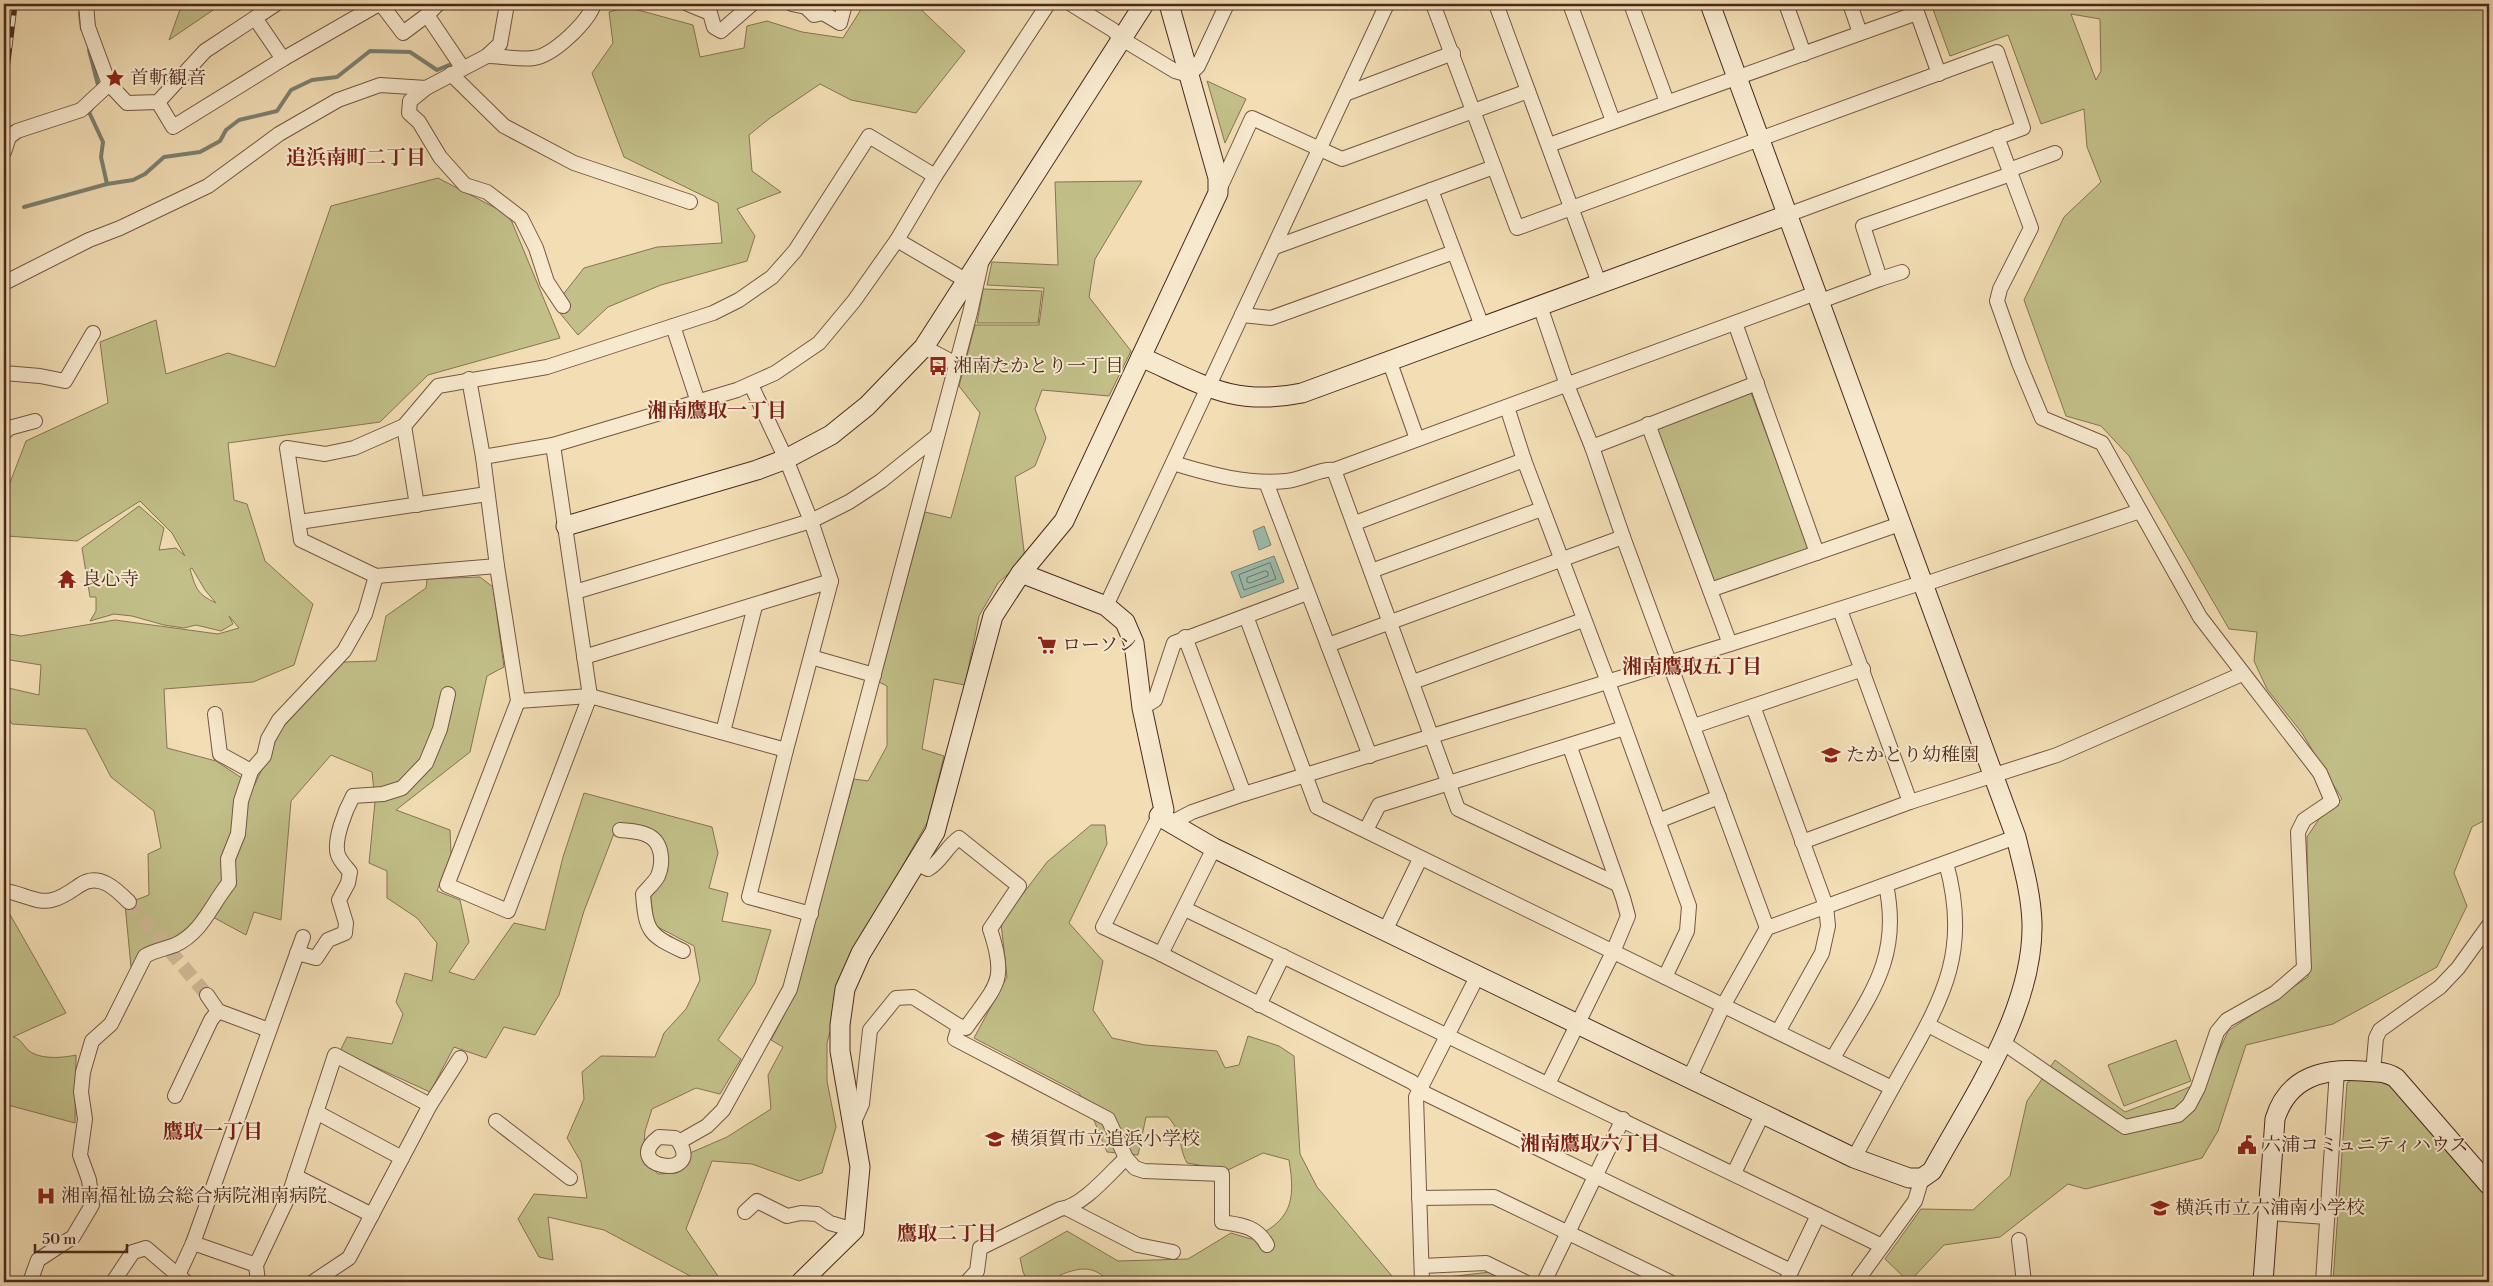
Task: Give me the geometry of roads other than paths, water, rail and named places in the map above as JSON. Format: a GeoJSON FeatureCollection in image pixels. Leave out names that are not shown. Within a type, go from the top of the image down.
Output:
{"type":"FeatureCollection","features":[{"type":"Feature","properties":{"kind":"street"},"geometry":{"type":"LineString","coordinates":[[86,4],[88,27],[109,84],[127,103],[158,102],[205,51],[276,4]]}},
{"type":"Feature","properties":{"kind":"street"},"geometry":{"type":"LineString","coordinates":[[158,102],[173,127],[283,59],[380,4],[403,33],[438,4]]}},
{"type":"Feature","properties":{"kind":"street"},"geometry":{"type":"LineString","coordinates":[[507,4],[500,44],[487,56],[426,88],[410,101],[409,113],[418,122],[440,157],[465,185],[487,192],[521,218],[536,248],[547,282],[563,306]]}},
{"type":"Feature","properties":{"kind":"street"},"geometry":{"type":"LineString","coordinates":[[487,56],[535,58],[553,49],[572,34],[592,12],[594,4]]}},
{"type":"Feature","properties":{"kind":"street"},"geometry":{"type":"LineString","coordinates":[[688,4],[710,13],[714,27],[721,31],[752,4]]}},
{"type":"Feature","properties":{"kind":"street"},"geometry":{"type":"LineString","coordinates":[[792,4],[806,8],[814,15],[823,13],[840,22],[845,4]]}},
{"type":"Feature","properties":{"kind":"street"},"geometry":{"type":"LineString","coordinates":[[483,457],[553,445],[698,402],[751,384],[775,373],[819,343],[854,301],[896,240],[935,176],[1048,4]]}},
{"type":"Feature","properties":{"kind":"street"},"geometry":{"type":"LineString","coordinates":[[1072,4],[1113,30],[1122,38],[1176,71],[1189,75]]}},
{"type":"Feature","properties":{"kind":"street"},"geometry":{"type":"LineString","coordinates":[[566,526],[756,470],[786,459],[831,435],[867,406],[924,347],[1144,4]]}},
{"type":"Feature","properties":{"kind":"street"},"geometry":{"type":"LineString","coordinates":[[1169,4],[1218,178],[1218,194]]}},
{"type":"Feature","properties":{"kind":"street"},"geometry":{"type":"LineString","coordinates":[[1189,75],[1198,66],[1227,4]]}},
{"type":"Feature","properties":{"kind":"street"},"geometry":{"type":"LineString","coordinates":[[1106,606],[1387,4]]}},
{"type":"Feature","properties":{"kind":"street"},"geometry":{"type":"LineString","coordinates":[[1141,357],[1228,395],[1265,399],[1302,393],[2022,128],[1997,52],[1517,228],[1453,53],[1433,4]]}},
{"type":"Feature","properties":{"kind":"street"},"geometry":{"type":"LineString","coordinates":[[1496,4],[1599,283]]}},
{"type":"Feature","properties":{"kind":"street"},"geometry":{"type":"LineString","coordinates":[[1570,4],[1613,121]]}},
{"type":"Feature","properties":{"kind":"street"},"geometry":{"type":"LineString","coordinates":[[1631,4],[1667,102]]}},
{"type":"Feature","properties":{"kind":"street"},"geometry":{"type":"LineString","coordinates":[[1165,820],[1214,848],[1578,1022],[1854,1158],[1909,1178],[1922,1178],[1932,1171],[2002,1042],[2026,979],[2032,925],[2027,880],[2016,837],[1710,4]]}},
{"type":"Feature","properties":{"kind":"street"},"geometry":{"type":"LineString","coordinates":[[1786,4],[1804,54]]}},
{"type":"Feature","properties":{"kind":"street"},"geometry":{"type":"LineString","coordinates":[[1850,4],[1860,33]]}},
{"type":"Feature","properties":{"kind":"street"},"geometry":{"type":"LineString","coordinates":[[1549,145],[1804,54],[1860,33],[1915,8],[1939,74]]}},
{"type":"Feature","properties":{"kind":"street"},"geometry":{"type":"LineString","coordinates":[[427,15],[456,71],[504,126],[574,163],[690,202]]}},
{"type":"Feature","properties":{"kind":"street"},"geometry":{"type":"LineString","coordinates":[[255,18],[283,59]]}},
{"type":"Feature","properties":{"kind":"street"},"geometry":{"type":"LineString","coordinates":[[1345,94],[1453,53]]}},
{"type":"Feature","properties":{"kind":"street"},"geometry":{"type":"LineString","coordinates":[[4,152],[10,137],[17,131],[81,110],[109,84]]}},
{"type":"Feature","properties":{"kind":"street"},"geometry":{"type":"LineString","coordinates":[[4,283],[89,240],[146,217],[208,186],[279,134],[338,100],[380,85],[426,88]]}},
{"type":"Feature","properties":{"kind":"street"},"geometry":{"type":"LineString","coordinates":[[801,1282],[854,1230],[860,1167],[840,1051],[840,1025],[846,989],[862,953],[934,832],[993,616],[1021,573],[1064,521],[1252,118],[1342,159],[1528,91]]}},
{"type":"Feature","properties":{"kind":"street"},"geometry":{"type":"LineString","coordinates":[[497,566],[376,576],[301,540],[287,448],[325,454],[354,448],[404,426],[438,386],[469,379],[547,367],[713,313],[739,300],[772,277],[796,252],[869,136],[935,176]]}},
{"type":"Feature","properties":{"kind":"street"},"geometry":{"type":"LineString","coordinates":[[1997,137],[2031,228],[2000,289],[1998,301],[2018,363],[2042,418],[2102,443],[2200,617],[2320,773],[2332,801],[2304,820],[2298,832],[2304,968],[2275,994],[2227,1020],[2217,1032],[2198,1088],[2188,1105],[2178,1115],[2125,1127],[2002,1042]]}},
{"type":"Feature","properties":{"kind":"street"},"geometry":{"type":"LineString","coordinates":[[1880,279],[1863,226],[2010,172],[2055,153]]}},
{"type":"Feature","properties":{"kind":"street"},"geometry":{"type":"LineString","coordinates":[[1274,247],[1494,167]]}},
{"type":"Feature","properties":{"kind":"street"},"geometry":{"type":"LineString","coordinates":[[1432,190],[1482,326]]}},
{"type":"Feature","properties":{"kind":"street"},"geometry":{"type":"LineString","coordinates":[[896,240],[967,282]]}},
{"type":"Feature","properties":{"kind":"street"},"geometry":{"type":"LineString","coordinates":[[1242,315],[1270,318],[1454,252]]}},
{"type":"Feature","properties":{"kind":"street"},"geometry":{"type":"LineString","coordinates":[[680,1142],[707,1126],[723,1110],[790,989],[956,364],[982,258]]}},
{"type":"Feature","properties":{"kind":"street"},"geometry":{"type":"LineString","coordinates":[[1173,463],[1205,472],[1266,482],[1303,479],[1334,470],[1735,323],[1902,272]]}},
{"type":"Feature","properties":{"kind":"street"},"geometry":{"type":"LineString","coordinates":[[1540,306],[1567,385],[1592,447],[1623,537],[1768,928]]}},
{"type":"Feature","properties":{"kind":"street"},"geometry":{"type":"LineString","coordinates":[[1735,323],[1817,553]]}},
{"type":"Feature","properties":{"kind":"street"},"geometry":{"type":"LineString","coordinates":[[673,326],[698,402]]}},
{"type":"Feature","properties":{"kind":"street"},"geometry":{"type":"LineString","coordinates":[[4,374],[40,376],[66,381],[93,334]]}},
{"type":"Feature","properties":{"kind":"street"},"geometry":{"type":"LineString","coordinates":[[924,347],[956,364]]}},
{"type":"Feature","properties":{"kind":"street"},"geometry":{"type":"LineString","coordinates":[[1389,360],[1417,439]]}},
{"type":"Feature","properties":{"kind":"street"},"geometry":{"type":"LineString","coordinates":[[469,379],[483,457],[497,566],[518,701],[447,885],[508,911],[590,696],[553,445]]}},
{"type":"Feature","properties":{"kind":"street"},"geometry":{"type":"LineString","coordinates":[[1592,447],[1756,383]]}},
{"type":"Feature","properties":{"kind":"street"},"geometry":{"type":"LineString","coordinates":[[751,384],[786,459],[811,521],[831,581],[749,897],[811,914]]}},
{"type":"Feature","properties":{"kind":"street"},"geometry":{"type":"LineString","coordinates":[[1507,407],[1524,460],[1563,560],[1583,620],[1608,682],[1689,906],[1690,918],[1687,931],[1665,977]]}},
{"type":"Feature","properties":{"kind":"street"},"geometry":{"type":"LineString","coordinates":[[4,433],[9,428],[35,421]]}},
{"type":"Feature","properties":{"kind":"street"},"geometry":{"type":"LineString","coordinates":[[1648,424],[1730,644]]}},
{"type":"Feature","properties":{"kind":"street"},"geometry":{"type":"LineString","coordinates":[[404,426],[417,505]]}},
{"type":"Feature","properties":{"kind":"street"},"geometry":{"type":"LineString","coordinates":[[575,592],[811,521],[849,502],[881,481],[937,435]]}},
{"type":"Feature","properties":{"kind":"street"},"geometry":{"type":"LineString","coordinates":[[1355,523],[1524,460]]}},
{"type":"Feature","properties":{"kind":"street"},"geometry":{"type":"LineString","coordinates":[[1334,470],[1433,736],[1458,809],[1617,884]]}},
{"type":"Feature","properties":{"kind":"street"},"geometry":{"type":"LineString","coordinates":[[1266,482],[1370,756]]}},
{"type":"Feature","properties":{"kind":"street"},"geometry":{"type":"LineString","coordinates":[[299,522],[487,494]]}},
{"type":"Feature","properties":{"kind":"street"},"geometry":{"type":"LineString","coordinates":[[1371,571],[1542,509]]}},
{"type":"Feature","properties":{"kind":"street"},"geometry":{"type":"LineString","coordinates":[[1165,820],[1840,610],[2140,511]]}},
{"type":"Feature","properties":{"kind":"street"},"geometry":{"type":"LineString","coordinates":[[1710,590],[1900,524]]}},
{"type":"Feature","properties":{"kind":"street"},"geometry":{"type":"LineString","coordinates":[[1328,645],[1623,537]]}},
{"type":"Feature","properties":{"kind":"street"},"geometry":{"type":"LineString","coordinates":[[1021,573],[1106,606],[1124,622],[1134,643],[1142,708],[1165,820],[1103,927],[1161,954],[1412,1082],[1426,1094],[1594,1174],[1788,1277],[1818,1215]]}},
{"type":"Feature","properties":{"kind":"street"},"geometry":{"type":"LineString","coordinates":[[30,1282],[38,1260],[73,1238],[92,1205],[89,1180],[80,1155],[85,1119],[81,1092],[83,1072],[92,1041],[111,1024],[145,956],[154,950],[175,945],[192,933],[203,923],[212,903],[229,883],[228,859],[238,834],[242,801],[251,772],[264,756],[268,739],[279,720],[344,651],[365,614],[376,576]]}},
{"type":"Feature","properties":{"kind":"street"},"geometry":{"type":"LineString","coordinates":[[584,657],[755,606],[831,581]]}},
{"type":"Feature","properties":{"kind":"street"},"geometry":{"type":"LineString","coordinates":[[1142,708],[1154,700],[1174,643],[1307,593]]}},
{"type":"Feature","properties":{"kind":"street"},"geometry":{"type":"LineString","coordinates":[[723,732],[755,606]]}},
{"type":"Feature","properties":{"kind":"street"},"geometry":{"type":"LineString","coordinates":[[1840,610],[1910,802]]}},
{"type":"Feature","properties":{"kind":"street"},"geometry":{"type":"LineString","coordinates":[[1246,616],[1317,807],[1366,830],[1420,860],[1614,952],[1892,1088]]}},
{"type":"Feature","properties":{"kind":"street"},"geometry":{"type":"LineString","coordinates":[[1413,682],[1583,620]]}},
{"type":"Feature","properties":{"kind":"street"},"geometry":{"type":"LineString","coordinates":[[1185,638],[1244,794]]}},
{"type":"Feature","properties":{"kind":"street"},"geometry":{"type":"LineString","coordinates":[[811,657],[874,674]]}},
{"type":"Feature","properties":{"kind":"street"},"geometry":{"type":"LineString","coordinates":[[1694,726],[1863,669]]}},
{"type":"Feature","properties":{"kind":"street"},"geometry":{"type":"LineString","coordinates":[[1802,842],[1910,802],[2057,754],[2242,674]]}},
{"type":"Feature","properties":{"kind":"street"},"geometry":{"type":"LineString","coordinates":[[297,953],[316,958],[328,940],[345,933],[346,923],[338,900],[348,883],[350,872],[337,854],[338,838],[345,811],[354,796],[383,794],[402,788],[426,763],[440,729],[448,694]]}},
{"type":"Feature","properties":{"kind":"street"},"geometry":{"type":"LineString","coordinates":[[518,701],[590,696],[786,750]]}},
{"type":"Feature","properties":{"kind":"street"},"geometry":{"type":"LineString","coordinates":[[1752,706],[1826,906],[1828,926],[1824,946],[1778,1032]]}},
{"type":"Feature","properties":{"kind":"street"},"geometry":{"type":"LineString","coordinates":[[215,714],[220,754],[251,772]]}},
{"type":"Feature","properties":{"kind":"street"},"geometry":{"type":"LineString","coordinates":[[1366,830],[1379,805],[1570,747],[1624,728]]}},
{"type":"Feature","properties":{"kind":"street"},"geometry":{"type":"LineString","coordinates":[[1548,1084],[1614,952],[1628,916],[1570,747]]}},
{"type":"Feature","properties":{"kind":"street"},"geometry":{"type":"LineString","coordinates":[[1658,821],[1719,797]]}},
{"type":"Feature","properties":{"kind":"street"},"geometry":{"type":"LineString","coordinates":[[620,830],[646,834],[656,840],[661,850],[660,866],[657,877],[643,894],[645,914],[649,930],[658,939],[683,951]]}},
{"type":"Feature","properties":{"kind":"street"},"geometry":{"type":"LineString","coordinates":[[1690,1077],[1723,1006],[1768,928],[2016,837]]}},
{"type":"Feature","properties":{"kind":"street"},"geometry":{"type":"LineString","coordinates":[[853,1124],[863,1096],[870,1030],[896,998],[913,997],[959,1026],[966,1028],[993,989],[999,975],[1000,964],[990,928],[1019,886],[959,838],[950,844],[935,865],[928,869],[916,863]]}},
{"type":"Feature","properties":{"kind":"street"},"geometry":{"type":"LineString","coordinates":[[1161,954],[1214,848]]}},
{"type":"Feature","properties":{"kind":"street"},"geometry":{"type":"LineString","coordinates":[[1385,931],[1420,860]]}},
{"type":"Feature","properties":{"kind":"street"},"geometry":{"type":"LineString","coordinates":[[1854,1158],[1941,999],[1954,956],[1956,915],[1954,889],[1946,863]]}},
{"type":"Feature","properties":{"kind":"street"},"geometry":{"type":"LineString","coordinates":[[4,891],[16,892],[31,899],[52,901],[82,883],[99,880],[107,882],[129,902]]}},
{"type":"Feature","properties":{"kind":"street"},"geometry":{"type":"LineString","coordinates":[[1833,1058],[1885,963],[1889,946],[1891,908],[1886,885]]}},
{"type":"Feature","properties":{"kind":"street"},"geometry":{"type":"LineString","coordinates":[[1185,909],[1623,1119],[1882,1246]]}},
{"type":"Feature","properties":{"kind":"street"},"geometry":{"type":"LineString","coordinates":[[2373,1072],[2376,1038],[2380,1030],[2440,987],[2458,968],[2489,925]]}},
{"type":"Feature","properties":{"kind":"street"},"geometry":{"type":"LineString","coordinates":[[113,1282],[132,1252],[146,1248],[180,1280],[303,938]]}},
{"type":"Feature","properties":{"kind":"street"},"geometry":{"type":"LineString","coordinates":[[1259,1005],[1283,956]]}},
{"type":"Feature","properties":{"kind":"street"},"geometry":{"type":"LineString","coordinates":[[1422,1282],[1416,1098],[1478,975]]}},
{"type":"Feature","properties":{"kind":"street"},"geometry":{"type":"LineString","coordinates":[[207,995],[218,1011],[269,1030]]}},
{"type":"Feature","properties":{"kind":"street"},"geometry":{"type":"LineString","coordinates":[[175,1096],[211,1020],[218,1011]]}},
{"type":"Feature","properties":{"kind":"street"},"geometry":{"type":"LineString","coordinates":[[1928,1025],[1993,1059]]}},
{"type":"Feature","properties":{"kind":"street"},"geometry":{"type":"LineString","coordinates":[[959,1026],[955,1039],[1108,1118],[1126,1158],[1136,1168],[1144,1172],[1222,1174],[1222,1222],[1245,1224],[1263,1237],[1267,1245]]}},
{"type":"Feature","properties":{"kind":"street"},"geometry":{"type":"LineString","coordinates":[[258,1282],[256,1264],[281,1214],[335,1054],[430,1105]]}},
{"type":"Feature","properties":{"kind":"street"},"geometry":{"type":"LineString","coordinates":[[313,1282],[349,1258],[430,1105],[460,1058]]}},
{"type":"Feature","properties":{"kind":"street"},"geometry":{"type":"LineString","coordinates":[[2323,1282],[2337,1070]]}},
{"type":"Feature","properties":{"kind":"street"},"geometry":{"type":"LineString","coordinates":[[2263,1282],[2274,1128],[2280,1106],[2288,1094],[2322,1072],[2337,1070],[2373,1072],[2391,1075],[2402,1082],[2489,1185]]}},
{"type":"Feature","properties":{"kind":"street"},"geometry":{"type":"LineString","coordinates":[[316,1112],[402,1158]]}},
{"type":"Feature","properties":{"kind":"street"},"geometry":{"type":"LineString","coordinates":[[1734,1173],[1763,1113]]}},
{"type":"Feature","properties":{"kind":"street"},"geometry":{"type":"LineString","coordinates":[[1544,1282],[1594,1174],[1623,1119]]}},
{"type":"Feature","properties":{"kind":"street"},"geometry":{"type":"LineString","coordinates":[[496,1120],[570,1178]]}},
{"type":"Feature","properties":{"kind":"street"},"geometry":{"type":"LineString","coordinates":[[967,1282],[977,1271],[980,1248],[1060,1209],[1066,1208],[1084,1197],[1126,1158]]}},
{"type":"Feature","properties":{"kind":"street"},"geometry":{"type":"LineString","coordinates":[[295,1176],[372,1215]]}},
{"type":"Feature","properties":{"kind":"street"},"geometry":{"type":"LineString","coordinates":[[1856,1282],[1915,1201],[1922,1178]]}},
{"type":"Feature","properties":{"kind":"street"},"geometry":{"type":"LineString","coordinates":[[1419,1198],[1494,1197],[1670,1282]]}},
{"type":"Feature","properties":{"kind":"street"},"geometry":{"type":"LineString","coordinates":[[745,1212],[757,1201],[787,1216],[800,1213],[817,1214],[830,1223],[854,1230]]}},
{"type":"Feature","properties":{"kind":"street"},"geometry":{"type":"LineString","coordinates":[[1066,1208],[1138,1245],[1173,1252]]}},
{"type":"Feature","properties":{"kind":"street"},"geometry":{"type":"LineString","coordinates":[[2268,1213],[2327,1217]]}},
{"type":"Feature","properties":{"kind":"street"},"geometry":{"type":"LineString","coordinates":[[2019,1240],[2024,1282]]}},
{"type":"Feature","properties":{"kind":"street"},"geometry":{"type":"LineString","coordinates":[[193,1243],[256,1264]]}},
{"type":"Feature","properties":{"kind":"street"},"geometry":{"type":"LineString","coordinates":[[1422,1266],[1486,1263],[1525,1282]]}},
{"type":"Feature","properties":{"kind":"water"},"geometry":{"type":"Polygon","coordinates":[[[1264,526],[1271,545],[1259,550],[1253,531],[1264,526]]]}},
{"type":"Feature","properties":{"kind":"water"},"geometry":{"type":"Polygon","coordinates":[[[1274,556],[1284,582],[1241,598],[1231,572],[1274,556]]]}},
{"type":"Feature","properties":{"kind":"waterway"},"geometry":{"type":"LineString","coordinates":[[80,13],[82,29]]}},
{"type":"Feature","properties":{"kind":"waterway"},"geometry":{"type":"LineString","coordinates":[[89,50],[99,89]]}},
{"type":"Feature","properties":{"kind":"waterway"},"geometry":{"type":"LineString","coordinates":[[24,207],[107,184],[133,180],[145,174],[164,157],[200,152],[220,141],[226,130],[239,120],[277,111],[291,90],[312,80],[337,77],[370,51],[410,52],[437,70],[449,65]]}},
{"type":"Feature","properties":{"kind":"waterway"},"geometry":{"type":"LineString","coordinates":[[92,108],[89,112],[103,142],[101,157],[107,184]]}},
{"type":"Feature","properties":{"kind":"tunnel"},"geometry":{"type":"LineString","coordinates":[[129,902],[207,995]]}},
{"type":"Feature","properties":{"kind":"railway"},"geometry":{"type":"LineString","coordinates":[[4,92],[15,4]]}},
{"type":"Feature","properties":{"kind":"place","name":"首斬観音"},"geometry":{"type":"Point","coordinates":[115,78]}},
{"type":"Feature","properties":{"kind":"place","name":"湘南たかとり一丁目"},"geometry":{"type":"Point","coordinates":[938,366]}},
{"type":"Feature","properties":{"kind":"place","name":"良心寺"},"geometry":{"type":"Point","coordinates":[67,579]}},
{"type":"Feature","properties":{"kind":"place","name":"ローソン"},"geometry":{"type":"Point","coordinates":[1047,645]}},
{"type":"Feature","properties":{"kind":"place","name":"たかとり幼稚園"},"geometry":{"type":"Point","coordinates":[1831,755]}},
{"type":"Feature","properties":{"kind":"place","name":"横須賀市立追浜小学校"},"geometry":{"type":"Point","coordinates":[995,1139]}},
{"type":"Feature","properties":{"kind":"place","name":"六浦コミュニティハウス"},"geometry":{"type":"Point","coordinates":[2247,1145]}},
{"type":"Feature","properties":{"kind":"place","name":"湘南福祉協会総合病院湘南病院"},"geometry":{"type":"Point","coordinates":[46,1196]}},
{"type":"Feature","properties":{"kind":"place","name":"横浜市立六浦南小学校"},"geometry":{"type":"Point","coordinates":[2160,1208]}},
{"type":"Feature","properties":{"kind":"district","name":"追浜南町二丁目"},"geometry":{"type":"Point","coordinates":[356,158]}},
{"type":"Feature","properties":{"kind":"district","name":"湘南鷹取一丁目"},"geometry":{"type":"Point","coordinates":[717,411]}},
{"type":"Feature","properties":{"kind":"district","name":"湘南鷹取五丁目"},"geometry":{"type":"Point","coordinates":[1692,667]}},
{"type":"Feature","properties":{"kind":"district","name":"鷹取一丁目"},"geometry":{"type":"Point","coordinates":[213,1132]}},
{"type":"Feature","properties":{"kind":"district","name":"湘南鷹取六丁目"},"geometry":{"type":"Point","coordinates":[1590,1144]}},
{"type":"Feature","properties":{"kind":"district","name":"鷹取二丁目"},"geometry":{"type":"Point","coordinates":[947,1234]}}]}
